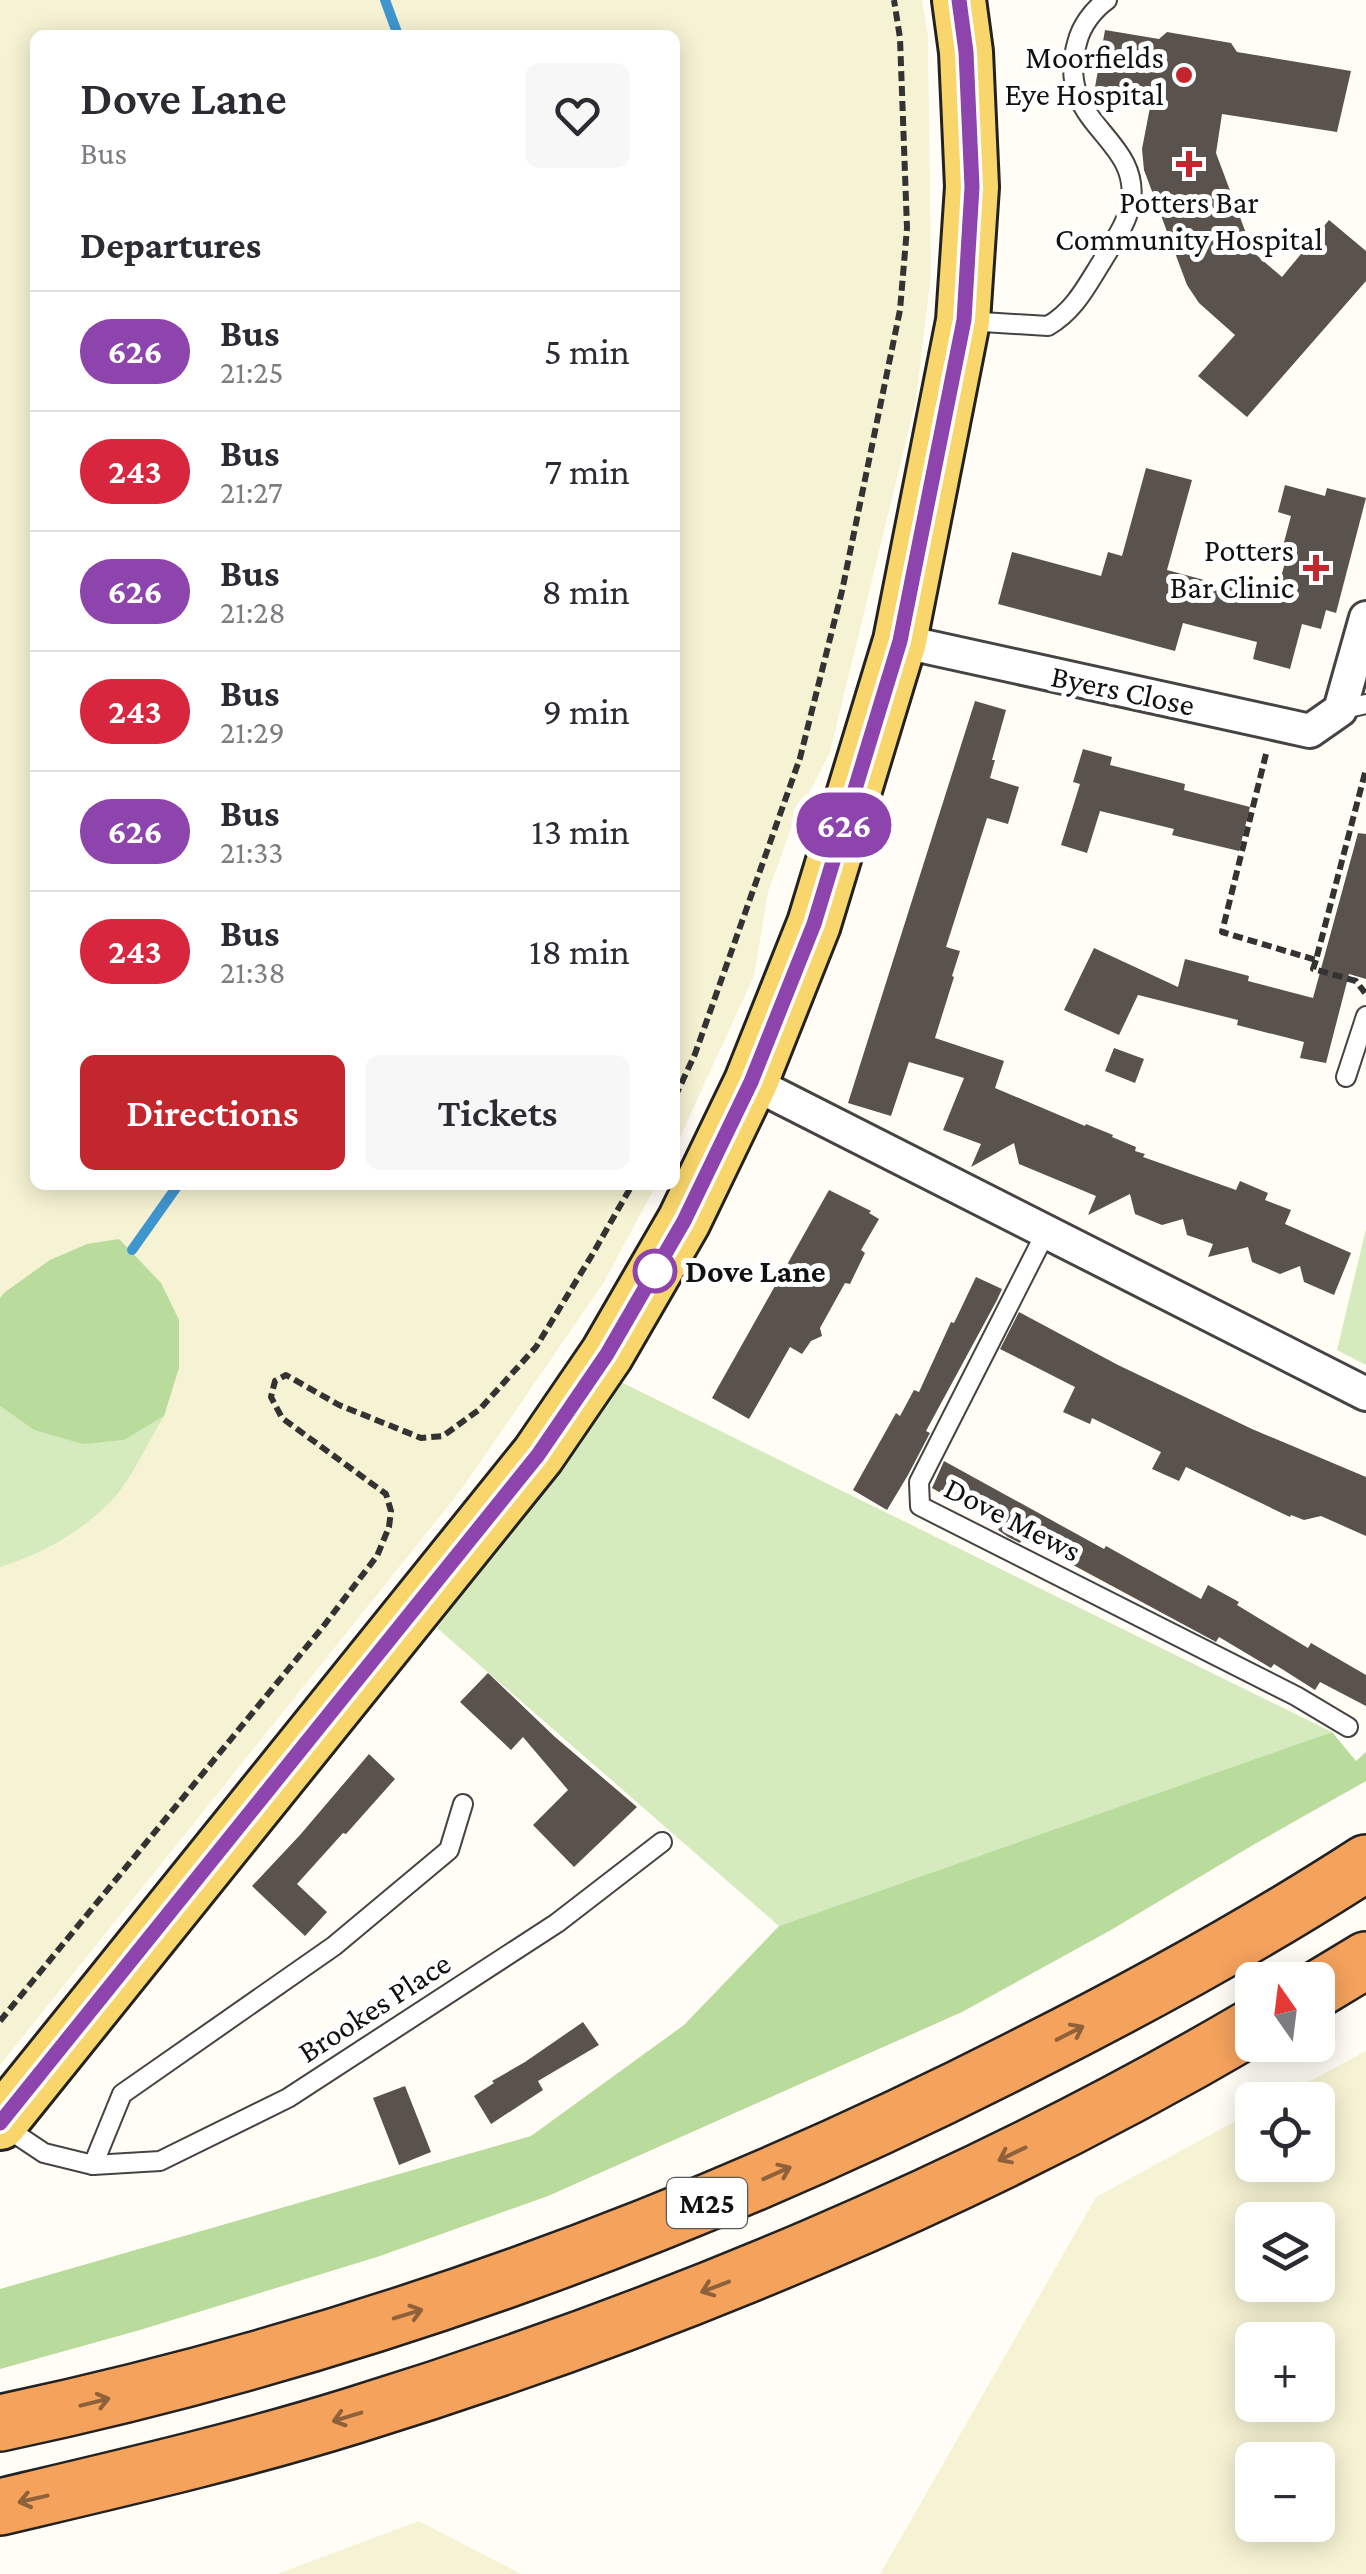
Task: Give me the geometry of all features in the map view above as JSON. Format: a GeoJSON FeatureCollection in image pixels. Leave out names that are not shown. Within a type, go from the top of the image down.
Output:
{"type":"FeatureCollection","features":[{"type":"Feature","properties":{"kind":"highway","name":"M25"},"geometry":{"type":"LineString","coordinates":[[0,2423],[94,2403],[314,2343],[576,2256],[736,2191],[940,2100],[1102,2016],[1253,1932],[1366,1863]]}},
{"type":"Feature","properties":{"kind":"highway"},"geometry":{"type":"LineString","coordinates":[[1335,1979],[1366,1960]]}},
{"type":"Feature","properties":{"kind":"highway","name":"M25"},"geometry":{"type":"LineString","coordinates":[[0,2507],[166,2468],[352,2416],[572,2342],[750,2273],[926,2197],[1235,2037]]}},
{"type":"Feature","properties":{"kind":"main road"},"geometry":{"type":"LineString","coordinates":[[0,2124],[538,1455],[607,1354],[684,1221],[751,1082],[814,924],[900,641],[964,320],[972,187],[966,52],[959,0]]}},
{"type":"Feature","properties":{"kind":"street"},"geometry":{"type":"LineString","coordinates":[[1353,707],[1366,618]]}},
{"type":"Feature","properties":{"kind":"street","name":"Byers Close"},"geometry":{"type":"LineString","coordinates":[[900,641],[1310,731],[1353,707]]}},
{"type":"Feature","properties":{"kind":"street"},"geometry":{"type":"LineString","coordinates":[[751,1082],[1366,1394]]}},
{"type":"Feature","properties":{"kind":"lane"},"geometry":{"type":"LineString","coordinates":[[964,320],[1048,326],[1057,321],[1080,300],[1120,229],[1131,200],[1129,172],[1111,141],[1084,112],[1074,88],[1072,60],[1080,30],[1107,0]]}},
{"type":"Feature","properties":{"kind":"lane"},"geometry":{"type":"LineString","coordinates":[[1346,1077],[1366,1016]]}},
{"type":"Feature","properties":{"kind":"lane","name":"Dove Mews"},"geometry":{"type":"LineString","coordinates":[[1046,1232],[918,1482],[920,1506],[1296,1696],[1348,1727]]}},
{"type":"Feature","properties":{"kind":"lane"},"geometry":{"type":"LineString","coordinates":[[93,2165],[122,2094],[334,1946],[449,1850],[463,1804]]}},
{"type":"Feature","properties":{"kind":"lane","name":"Brookes Place"},"geometry":{"type":"LineString","coordinates":[[0,2124],[44,2154],[93,2165],[160,2162],[288,2098],[557,1923],[662,1842]]}},
{"type":"Feature","properties":{"kind":"path"},"geometry":{"type":"LineString","coordinates":[[680,1086],[800,758],[842,591],[900,310],[907,228],[900,38],[894,0]]}},
{"type":"Feature","properties":{"kind":"path"},"geometry":{"type":"LineString","coordinates":[[1274,723],[1222,932],[1316,960]]}},
{"type":"Feature","properties":{"kind":"path"},"geometry":{"type":"LineString","coordinates":[[1366,768],[1313,969],[1356,981],[1366,994]]}},
{"type":"Feature","properties":{"kind":"path"},"geometry":{"type":"LineString","coordinates":[[0,2022],[377,1556],[389,1527],[391,1511],[386,1494],[282,1418],[271,1397],[275,1381],[286,1375],[339,1405],[422,1438],[443,1436],[480,1409],[536,1346],[629,1190]]}},
{"type":"Feature","properties":{"kind":"shaded area"},"geometry":{"type":"Polygon","coordinates":[[[0,0],[922,0],[928,36],[931,275],[916,400],[830,752],[792,826],[768,892],[754,976],[680,1137],[680,30],[30,30],[30,1190],[653,1190],[604,1282],[461,1490],[0,2065],[0,0]]]}},
{"type":"Feature","properties":{"kind":"shaded area"},"geometry":{"type":"Polygon","coordinates":[[[1366,2051],[1366,2574],[880,2574],[1096,2197],[1235,2121],[1235,2182],[1335,2182],[1335,2082],[1308,2082],[1366,2051]]]}},
{"type":"Feature","properties":{"kind":"shaded area"},"geometry":{"type":"Polygon","coordinates":[[[419,2521],[521,2574],[277,2574],[419,2521]]]}},
{"type":"Feature","properties":{"kind":"green space"},"geometry":{"type":"Polygon","coordinates":[[[1366,1229],[1366,1365],[1337,1350],[1366,1229]]]}},
{"type":"Feature","properties":{"kind":"green space"},"geometry":{"type":"Polygon","coordinates":[[[119,1239],[161,1283],[179,1320],[179,1368],[164,1416],[124,1440],[83,1444],[34,1430],[0,1406],[0,1298],[50,1260],[87,1244],[119,1239]]]}},
{"type":"Feature","properties":{"kind":"green space"},"geometry":{"type":"Polygon","coordinates":[[[619,1381],[1332,1732],[779,1926],[437,1628],[619,1381]]]}},
{"type":"Feature","properties":{"kind":"green space"},"geometry":{"type":"Polygon","coordinates":[[[0,1406],[34,1430],[124,1440],[164,1416],[127,1480],[102,1510],[62,1540],[0,1567],[0,1406]]]}},
{"type":"Feature","properties":{"kind":"green space"},"geometry":{"type":"Polygon","coordinates":[[[1332,1732],[1356,1761],[1366,1752],[1366,1781],[962,2012],[548,2196],[380,2256],[0,2369],[0,2289],[531,2136],[684,2025],[779,1926],[1332,1732]]]}},
{"type":"Feature","properties":{"kind":"building"},"geometry":{"type":"Polygon","coordinates":[[[1105,30],[1159,39],[1167,32],[1231,43],[1237,52],[1351,71],[1337,132],[1222,114],[1216,153],[1253,252],[1282,277],[1329,220],[1366,251],[1366,281],[1247,417],[1198,376],[1235,335],[1199,303],[1187,285],[1144,170],[1142,149],[1151,102],[1094,93],[1105,30]]]}},
{"type":"Feature","properties":{"kind":"building","name":"Potters Bar Clinic"},"geometry":{"type":"Polygon","coordinates":[[[1146,468],[1192,480],[1167,570],[1275,599],[1289,548],[1283,546],[1291,516],[1278,512],[1285,485],[1325,496],[1327,488],[1366,498],[1336,613],[1326,610],[1321,629],[1302,624],[1290,669],[1253,659],[1257,642],[1183,623],[1175,651],[998,604],[1012,552],[1101,576],[1108,552],[1122,556],[1146,468]]]}},
{"type":"Feature","properties":{"kind":"building"},"geometry":{"type":"Polygon","coordinates":[[[975,701],[1006,710],[990,778],[1019,787],[1008,824],[987,818],[946,947],[960,951],[935,1038],[1004,1061],[995,1088],[1113,1135],[1136,1147],[1135,1151],[1145,1154],[1143,1157],[1236,1190],[1240,1181],[1268,1193],[1265,1200],[1291,1210],[1285,1224],[1351,1253],[1334,1295],[1304,1282],[1300,1266],[1280,1274],[1252,1262],[1248,1247],[1208,1257],[1213,1244],[1187,1235],[1183,1219],[1162,1225],[1135,1214],[1130,1194],[1088,1215],[1096,1196],[1019,1164],[1014,1143],[971,1167],[981,1144],[943,1130],[964,1078],[909,1062],[891,1116],[848,1103],[975,701]]]}},
{"type":"Feature","properties":{"kind":"building"},"geometry":{"type":"Polygon","coordinates":[[[1083,749],[1112,757],[1110,765],[1185,784],[1184,790],[1250,807],[1239,851],[1172,835],[1174,829],[1100,811],[1087,853],[1061,845],[1080,784],[1073,782],[1083,749]]]}},
{"type":"Feature","properties":{"kind":"building"},"geometry":{"type":"Polygon","coordinates":[[[1358,833],[1366,834],[1366,979],[1349,974],[1326,1063],[1300,1058],[1304,1042],[1237,1025],[1238,1020],[1138,995],[1119,1035],[1064,1010],[1094,948],[1178,987],[1185,959],[1313,998],[1358,833]]]}},
{"type":"Feature","properties":{"kind":"building"},"geometry":{"type":"Polygon","coordinates":[[[1114,1048],[1144,1059],[1135,1083],[1105,1071],[1114,1048]]]}},
{"type":"Feature","properties":{"kind":"building"},"geometry":{"type":"Polygon","coordinates":[[[829,1190],[879,1219],[861,1250],[865,1253],[850,1284],[845,1283],[820,1328],[822,1336],[811,1341],[802,1354],[790,1347],[749,1419],[712,1398],[829,1190]]]}},
{"type":"Feature","properties":{"kind":"building"},"geometry":{"type":"Polygon","coordinates":[[[976,1277],[1002,1289],[887,1510],[853,1490],[896,1413],[900,1416],[914,1390],[919,1392],[976,1277]]]}},
{"type":"Feature","properties":{"kind":"building"},"geometry":{"type":"Polygon","coordinates":[[[1019,1312],[1252,1429],[1366,1477],[1366,1536],[1321,1516],[1304,1520],[1290,1517],[1186,1467],[1179,1481],[1152,1469],[1161,1452],[1092,1418],[1090,1424],[1063,1412],[1075,1387],[1000,1349],[1019,1312]]]}},
{"type":"Feature","properties":{"kind":"building"},"geometry":{"type":"Polygon","coordinates":[[[944,1461],[1201,1599],[1208,1585],[1308,1648],[1311,1643],[1366,1675],[1366,1706],[1320,1682],[1315,1690],[1274,1664],[1271,1668],[1219,1637],[1216,1642],[1023,1538],[1020,1543],[1008,1537],[998,1530],[1000,1527],[932,1488],[944,1461]]]}},
{"type":"Feature","properties":{"kind":"building"},"geometry":{"type":"Polygon","coordinates":[[[488,1673],[637,1807],[574,1867],[533,1825],[568,1790],[523,1737],[511,1750],[460,1702],[488,1673]]]}},
{"type":"Feature","properties":{"kind":"building"},"geometry":{"type":"Polygon","coordinates":[[[369,1754],[395,1779],[297,1884],[327,1912],[305,1936],[252,1886],[369,1754]]]}},
{"type":"Feature","properties":{"kind":"building"},"geometry":{"type":"Polygon","coordinates":[[[583,2022],[599,2045],[538,2081],[543,2090],[491,2124],[474,2096],[583,2022]]]}},
{"type":"Feature","properties":{"kind":"building"},"geometry":{"type":"Polygon","coordinates":[[[405,2086],[431,2152],[399,2165],[373,2098],[405,2086]]]}},
{"type":"Feature","properties":{"kind":"waterway"},"geometry":{"type":"LineString","coordinates":[[385,0],[396,30]]}},
{"type":"Feature","properties":{"kind":"waterway"},"geometry":{"type":"LineString","coordinates":[[132,1250],[174,1190]]}},
{"type":"Feature","properties":{"kind":"bus line","name":"626"},"geometry":{"type":"LineString","coordinates":[[0,2123],[538,1455],[607,1354],[684,1221],[751,1082],[814,924],[900,641],[964,320],[972,187],[966,52],[959,0]]}},
{"type":"Feature","properties":{"kind":"place","name":"Moorfields Eye Hospital"},"geometry":{"type":"Point","coordinates":[1184,75]}},
{"type":"Feature","properties":{"kind":"place","name":"Potters Bar Community Hospital"},"geometry":{"type":"Point","coordinates":[1189,164]}},
{"type":"Feature","properties":{"kind":"place","name":"Potters Bar Clinic"},"geometry":{"type":"Point","coordinates":[1316,568]}},
{"type":"Feature","properties":{"kind":"place","name":"Dove Lane"},"geometry":{"type":"Point","coordinates":[655,1271]}}]}
